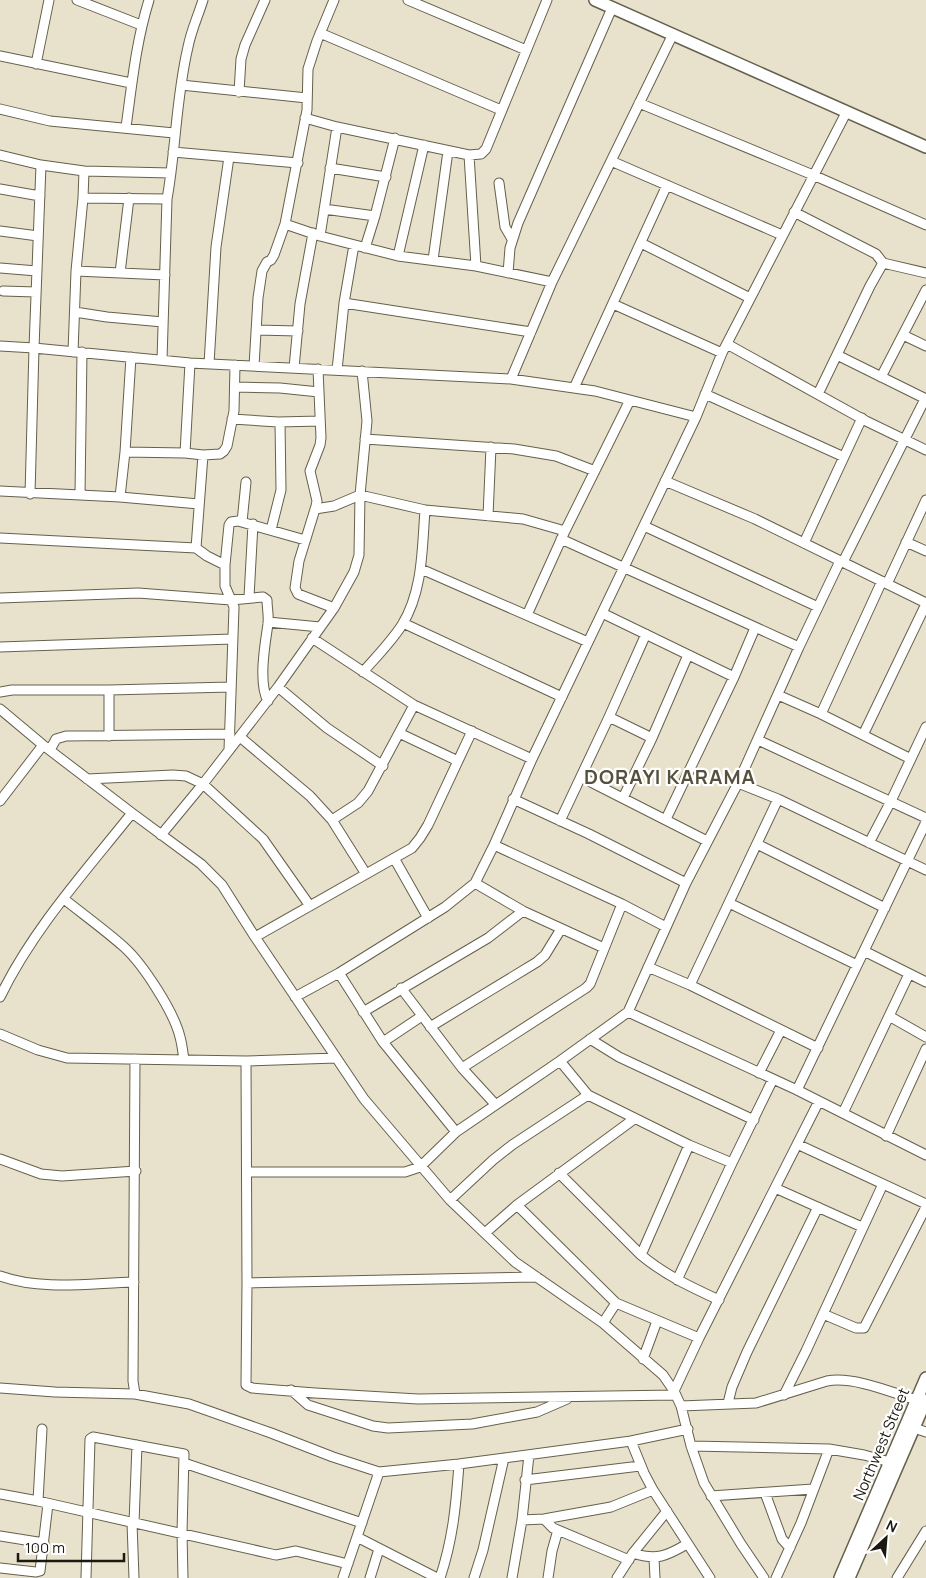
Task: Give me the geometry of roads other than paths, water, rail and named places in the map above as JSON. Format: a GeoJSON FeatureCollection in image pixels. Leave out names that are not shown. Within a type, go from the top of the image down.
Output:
{"type":"FeatureCollection","features":[{"type":"Feature","properties":{"kind":"main road"},"geometry":{"type":"LineString","coordinates":[[595,0],[926,147]]}},
{"type":"Feature","properties":{"kind":"main road","name":"Northwest Street"},"geometry":{"type":"LineString","coordinates":[[849,1578],[914,1428],[926,1378]]}},
{"type":"Feature","properties":{"kind":"main road","name":"Northwest Street"},"geometry":{"type":"LineString","coordinates":[[840,1578],[890,1462],[921,1400]]}},
{"type":"Feature","properties":{"kind":"street"},"geometry":{"type":"LineString","coordinates":[[36,64],[49,0]]}},
{"type":"Feature","properties":{"kind":"street"},"geometry":{"type":"LineString","coordinates":[[77,0],[91,3],[141,26]]}},
{"type":"Feature","properties":{"kind":"street"},"geometry":{"type":"LineString","coordinates":[[126,128],[131,83],[141,26],[149,0]]}},
{"type":"Feature","properties":{"kind":"street"},"geometry":{"type":"LineString","coordinates":[[162,360],[167,198],[174,133],[188,46],[203,0]]}},
{"type":"Feature","properties":{"kind":"street"},"geometry":{"type":"LineString","coordinates":[[239,92],[241,59],[245,45],[266,0]]}},
{"type":"Feature","properties":{"kind":"street"},"geometry":{"type":"LineString","coordinates":[[254,366],[258,298],[262,271],[274,255],[285,224],[305,118],[308,68],[334,0]]}},
{"type":"Feature","properties":{"kind":"street"},"geometry":{"type":"LineString","coordinates":[[408,0],[526,50]]}},
{"type":"Feature","properties":{"kind":"street"},"geometry":{"type":"LineString","coordinates":[[305,118],[337,127],[395,138],[448,151],[469,155],[481,154],[486,148],[547,0]]}},
{"type":"Feature","properties":{"kind":"street"},"geometry":{"type":"LineString","coordinates":[[508,273],[512,239],[612,8]]}},
{"type":"Feature","properties":{"kind":"street"},"geometry":{"type":"LineString","coordinates":[[320,33],[501,110]]}},
{"type":"Feature","properties":{"kind":"street"},"geometry":{"type":"LineString","coordinates":[[512,379],[552,282],[673,34]]}},
{"type":"Feature","properties":{"kind":"street"},"geometry":{"type":"LineString","coordinates":[[0,56],[131,83]]}},
{"type":"Feature","properties":{"kind":"street"},"geometry":{"type":"LineString","coordinates":[[181,85],[307,98]]}},
{"type":"Feature","properties":{"kind":"street"},"geometry":{"type":"LineString","coordinates":[[640,103],[813,175],[926,225]]}},
{"type":"Feature","properties":{"kind":"street"},"geometry":{"type":"LineString","coordinates":[[0,109],[50,121],[174,133]]}},
{"type":"Feature","properties":{"kind":"street"},"geometry":{"type":"LineString","coordinates":[[295,997],[428,918],[475,883],[494,845],[513,799],[696,417],[722,353],[847,111]]}},
{"type":"Feature","properties":{"kind":"street"},"geometry":{"type":"LineString","coordinates":[[294,368],[300,304],[316,234],[324,209],[337,127]]}},
{"type":"Feature","properties":{"kind":"street"},"geometry":{"type":"LineString","coordinates":[[365,248],[386,177],[395,138]]}},
{"type":"Feature","properties":{"kind":"street"},"geometry":{"type":"LineString","coordinates":[[398,256],[424,145]]}},
{"type":"Feature","properties":{"kind":"street"},"geometry":{"type":"LineString","coordinates":[[433,260],[448,151]]}},
{"type":"Feature","properties":{"kind":"street"},"geometry":{"type":"LineString","coordinates":[[173,152],[298,163]]}},
{"type":"Feature","properties":{"kind":"street"},"geometry":{"type":"LineString","coordinates":[[0,155],[42,165],[84,171],[171,173]]}},
{"type":"Feature","properties":{"kind":"street"},"geometry":{"type":"LineString","coordinates":[[469,155],[476,266]]}},
{"type":"Feature","properties":{"kind":"street"},"geometry":{"type":"LineString","coordinates":[[209,364],[216,247],[229,157]]}},
{"type":"Feature","properties":{"kind":"street"},"geometry":{"type":"LineString","coordinates":[[611,162],[782,234]]}},
{"type":"Feature","properties":{"kind":"street"},"geometry":{"type":"LineString","coordinates":[[30,494],[42,165]]}},
{"type":"Feature","properties":{"kind":"street"},"geometry":{"type":"LineString","coordinates":[[330,168],[386,177]]}},
{"type":"Feature","properties":{"kind":"street"},"geometry":{"type":"LineString","coordinates":[[80,495],[78,352],[75,312],[76,271],[84,171]]}},
{"type":"Feature","properties":{"kind":"street"},"geometry":{"type":"LineString","coordinates":[[499,183],[505,227],[512,239]]}},
{"type":"Feature","properties":{"kind":"street"},"geometry":{"type":"LineString","coordinates":[[574,388],[667,185]]}},
{"type":"Feature","properties":{"kind":"street"},"geometry":{"type":"LineString","coordinates":[[0,189],[40,196]]}},
{"type":"Feature","properties":{"kind":"street"},"geometry":{"type":"LineString","coordinates":[[83,198],[167,198]]}},
{"type":"Feature","properties":{"kind":"street"},"geometry":{"type":"LineString","coordinates":[[120,273],[129,198]]}},
{"type":"Feature","properties":{"kind":"street"},"geometry":{"type":"LineString","coordinates":[[324,209],[375,216]]}},
{"type":"Feature","properties":{"kind":"street"},"geometry":{"type":"LineString","coordinates":[[794,212],[876,254],[883,263],[926,273]]}},
{"type":"Feature","properties":{"kind":"street"},"geometry":{"type":"LineString","coordinates":[[285,224],[398,256],[476,266],[552,282]]}},
{"type":"Feature","properties":{"kind":"street"},"geometry":{"type":"LineString","coordinates":[[0,231],[38,236]]}},
{"type":"Feature","properties":{"kind":"street"},"geometry":{"type":"LineString","coordinates":[[641,243],[750,298]]}},
{"type":"Feature","properties":{"kind":"street"},"geometry":{"type":"LineString","coordinates":[[337,370],[344,303],[354,244]]}},
{"type":"Feature","properties":{"kind":"street"},"geometry":{"type":"LineString","coordinates":[[818,394],[883,263]]}},
{"type":"Feature","properties":{"kind":"street"},"geometry":{"type":"LineString","coordinates":[[0,268],[37,271]]}},
{"type":"Feature","properties":{"kind":"street"},"geometry":{"type":"LineString","coordinates":[[76,271],[165,275]]}},
{"type":"Feature","properties":{"kind":"street"},"geometry":{"type":"LineString","coordinates":[[881,377],[926,290]]}},
{"type":"Feature","properties":{"kind":"street"},"geometry":{"type":"LineString","coordinates":[[3,292],[36,292]]}},
{"type":"Feature","properties":{"kind":"street"},"geometry":{"type":"LineString","coordinates":[[344,303],[531,332]]}},
{"type":"Feature","properties":{"kind":"street"},"geometry":{"type":"LineString","coordinates":[[613,304],[722,353]]}},
{"type":"Feature","properties":{"kind":"street"},"geometry":{"type":"LineString","coordinates":[[75,312],[114,318],[164,322]]}},
{"type":"Feature","properties":{"kind":"street"},"geometry":{"type":"LineString","coordinates":[[256,330],[298,331]]}},
{"type":"Feature","properties":{"kind":"street"},"geometry":{"type":"LineString","coordinates":[[903,335],[926,346]]}},
{"type":"Feature","properties":{"kind":"street"},"geometry":{"type":"LineString","coordinates":[[727,344],[862,418],[926,450]]}},
{"type":"Feature","properties":{"kind":"street"},"geometry":{"type":"LineString","coordinates":[[0,346],[190,363],[512,379],[595,391],[696,417]]}},
{"type":"Feature","properties":{"kind":"street"},"geometry":{"type":"LineString","coordinates":[[247,1172],[405,1172],[420,1167],[456,1132],[628,1012],[686,883],[738,783],[798,647],[925,399],[837,355]]}},
{"type":"Feature","properties":{"kind":"street"},"geometry":{"type":"LineString","coordinates":[[120,497],[131,357]]}},
{"type":"Feature","properties":{"kind":"street"},"geometry":{"type":"LineString","coordinates":[[185,453],[190,363]]}},
{"type":"Feature","properties":{"kind":"street"},"geometry":{"type":"LineString","coordinates":[[125,452],[203,455],[220,454],[224,451],[227,446],[234,411],[235,365]]}},
{"type":"Feature","properties":{"kind":"street"},"geometry":{"type":"LineString","coordinates":[[318,369],[320,445],[311,464],[310,471],[317,501],[305,540],[294,588],[298,594],[334,608]]}},
{"type":"Feature","properties":{"kind":"street"},"geometry":{"type":"LineString","coordinates":[[161,835],[268,701],[334,608],[354,572],[357,562],[360,495],[367,421],[362,371]]}},
{"type":"Feature","properties":{"kind":"street"},"geometry":{"type":"LineString","coordinates":[[235,387],[280,388],[319,392]]}},
{"type":"Feature","properties":{"kind":"street"},"geometry":{"type":"LineString","coordinates":[[705,394],[844,457]]}},
{"type":"Feature","properties":{"kind":"street"},"geometry":{"type":"LineString","coordinates":[[527,615],[563,535],[630,400]]}},
{"type":"Feature","properties":{"kind":"street"},"geometry":{"type":"LineString","coordinates":[[804,543],[862,418]]}},
{"type":"Feature","properties":{"kind":"street"},"geometry":{"type":"LineString","coordinates":[[232,419],[280,422],[320,421]]}},
{"type":"Feature","properties":{"kind":"street"},"geometry":{"type":"LineString","coordinates":[[272,530],[281,490],[280,422]]}},
{"type":"Feature","properties":{"kind":"street"},"geometry":{"type":"LineString","coordinates":[[365,440],[514,449],[556,456],[595,471]]}},
{"type":"Feature","properties":{"kind":"street"},"geometry":{"type":"LineString","coordinates":[[488,516],[492,447]]}},
{"type":"Feature","properties":{"kind":"street"},"geometry":{"type":"LineString","coordinates":[[196,548],[203,455]]}},
{"type":"Feature","properties":{"kind":"street"},"geometry":{"type":"LineString","coordinates":[[665,481],[755,519],[926,603],[863,735]]}},
{"type":"Feature","properties":{"kind":"street"},"geometry":{"type":"LineString","coordinates":[[242,522],[246,482]]}},
{"type":"Feature","properties":{"kind":"street"},"geometry":{"type":"LineString","coordinates":[[0,491],[120,497],[198,504]]}},
{"type":"Feature","properties":{"kind":"street"},"geometry":{"type":"LineString","coordinates":[[315,509],[334,506],[360,495],[425,510],[522,519],[563,535],[624,567],[798,647]]}},
{"type":"Feature","properties":{"kind":"street"},"geometry":{"type":"LineString","coordinates":[[822,714],[884,582],[926,501]]}},
{"type":"Feature","properties":{"kind":"street"},"geometry":{"type":"LineString","coordinates":[[363,672],[395,636],[415,596],[421,570],[425,510]]}},
{"type":"Feature","properties":{"kind":"street"},"geometry":{"type":"LineString","coordinates":[[229,750],[234,607],[225,586],[229,524],[231,522],[242,522],[253,524],[305,540]]}},
{"type":"Feature","properties":{"kind":"street"},"geometry":{"type":"LineString","coordinates":[[250,598],[253,524]]}},
{"type":"Feature","properties":{"kind":"street"},"geometry":{"type":"LineString","coordinates":[[644,526],[818,607]]}},
{"type":"Feature","properties":{"kind":"street"},"geometry":{"type":"LineString","coordinates":[[0,538],[196,548],[225,565]]}},
{"type":"Feature","properties":{"kind":"street"},"geometry":{"type":"LineString","coordinates":[[906,542],[926,551]]}},
{"type":"Feature","properties":{"kind":"street"},"geometry":{"type":"LineString","coordinates":[[421,570],[588,642]]}},
{"type":"Feature","properties":{"kind":"street"},"geometry":{"type":"LineString","coordinates":[[0,598],[138,593],[231,600],[263,597],[267,600],[268,622],[265,638],[263,690],[268,701]]}},
{"type":"Feature","properties":{"kind":"street"},"geometry":{"type":"LineString","coordinates":[[602,613],[734,677]]}},
{"type":"Feature","properties":{"kind":"street"},"geometry":{"type":"LineString","coordinates":[[268,622],[320,627]]}},
{"type":"Feature","properties":{"kind":"street"},"geometry":{"type":"LineString","coordinates":[[403,623],[562,697]]}},
{"type":"Feature","properties":{"kind":"street"},"geometry":{"type":"LineString","coordinates":[[666,819],[734,677],[755,628]]}},
{"type":"Feature","properties":{"kind":"street"},"geometry":{"type":"LineString","coordinates":[[560,821],[646,634]]}},
{"type":"Feature","properties":{"kind":"street"},"geometry":{"type":"LineString","coordinates":[[312,638],[414,705],[532,760]]}},
{"type":"Feature","properties":{"kind":"street"},"geometry":{"type":"LineString","coordinates":[[0,647],[232,639]]}},
{"type":"Feature","properties":{"kind":"street"},"geometry":{"type":"LineString","coordinates":[[623,798],[652,738],[688,655]]}},
{"type":"Feature","properties":{"kind":"street"},"geometry":{"type":"LineString","coordinates":[[278,686],[327,728],[383,766]]}},
{"type":"Feature","properties":{"kind":"street"},"geometry":{"type":"LineString","coordinates":[[0,692],[12,690],[232,687]]}},
{"type":"Feature","properties":{"kind":"street"},"geometry":{"type":"LineString","coordinates":[[109,690],[109,736]]}},
{"type":"Feature","properties":{"kind":"street"},"geometry":{"type":"LineString","coordinates":[[778,695],[822,714],[911,759]]}},
{"type":"Feature","properties":{"kind":"street"},"geometry":{"type":"LineString","coordinates":[[332,820],[363,798],[383,766],[414,705]]}},
{"type":"Feature","properties":{"kind":"street"},"geometry":{"type":"LineString","coordinates":[[0,709],[87,779],[201,864],[222,885],[364,1099],[420,1167],[450,1200],[515,1262],[570,1298],[603,1323],[663,1375],[681,1406],[704,1483],[764,1578]]}},
{"type":"Feature","properties":{"kind":"street"},"geometry":{"type":"LineString","coordinates":[[609,717],[652,738]]}},
{"type":"Feature","properties":{"kind":"street"},"geometry":{"type":"LineString","coordinates":[[870,843],[926,727]]}},
{"type":"Feature","properties":{"kind":"street"},"geometry":{"type":"LineString","coordinates":[[255,937],[412,848],[420,838],[472,731]]}},
{"type":"Feature","properties":{"kind":"street"},"geometry":{"type":"LineString","coordinates":[[400,733],[458,761]]}},
{"type":"Feature","properties":{"kind":"street"},"geometry":{"type":"LineString","coordinates":[[1,797],[47,748],[60,737],[230,734]]}},
{"type":"Feature","properties":{"kind":"street"},"geometry":{"type":"LineString","coordinates":[[240,736],[303,788],[332,820],[366,874]]}},
{"type":"Feature","properties":{"kind":"street"},"geometry":{"type":"LineString","coordinates":[[758,740],[926,818]]}},
{"type":"Feature","properties":{"kind":"street"},"geometry":{"type":"LineString","coordinates":[[87,779],[174,775],[186,776],[203,784],[263,839],[310,906]]}},
{"type":"Feature","properties":{"kind":"street"},"geometry":{"type":"LineString","coordinates":[[581,777],[708,841]]}},
{"type":"Feature","properties":{"kind":"street"},"geometry":{"type":"LineString","coordinates":[[738,783],[778,799],[926,870]]}},
{"type":"Feature","properties":{"kind":"street"},"geometry":{"type":"LineString","coordinates":[[513,799],[686,883]]}},
{"type":"Feature","properties":{"kind":"street"},"geometry":{"type":"LineString","coordinates":[[690,986],[778,799]]}},
{"type":"Feature","properties":{"kind":"street"},"geometry":{"type":"LineString","coordinates":[[0,997],[11,974],[34,937],[132,813]]}},
{"type":"Feature","properties":{"kind":"street"},"geometry":{"type":"LineString","coordinates":[[797,1090],[926,822]]}},
{"type":"Feature","properties":{"kind":"street"},"geometry":{"type":"LineString","coordinates":[[757,844],[885,908]]}},
{"type":"Feature","properties":{"kind":"street"},"geometry":{"type":"LineString","coordinates":[[494,845],[622,904],[666,927]]}},
{"type":"Feature","properties":{"kind":"street"},"geometry":{"type":"LineString","coordinates":[[394,858],[428,918]]}},
{"type":"Feature","properties":{"kind":"street"},"geometry":{"type":"LineString","coordinates":[[475,883],[523,911],[604,948]]}},
{"type":"Feature","properties":{"kind":"street"},"geometry":{"type":"LineString","coordinates":[[64,899],[135,958],[156,987],[175,1023],[181,1038],[184,1060]]}},
{"type":"Feature","properties":{"kind":"street"},"geometry":{"type":"LineString","coordinates":[[729,903],[857,965]]}},
{"type":"Feature","properties":{"kind":"street"},"geometry":{"type":"LineString","coordinates":[[462,1068],[581,993],[590,984],[622,904]]}},
{"type":"Feature","properties":{"kind":"street"},"geometry":{"type":"LineString","coordinates":[[363,1012],[488,938],[523,911]]}},
{"type":"Feature","properties":{"kind":"street"},"geometry":{"type":"LineString","coordinates":[[430,1027],[537,962],[545,955],[561,929]]}},
{"type":"Feature","properties":{"kind":"street"},"geometry":{"type":"LineString","coordinates":[[864,951],[926,982]]}},
{"type":"Feature","properties":{"kind":"street"},"geometry":{"type":"LineString","coordinates":[[648,967],[818,1048]]}},
{"type":"Feature","properties":{"kind":"street"},"geometry":{"type":"LineString","coordinates":[[338,973],[383,1042],[456,1132]]}},
{"type":"Feature","properties":{"kind":"street"},"geometry":{"type":"LineString","coordinates":[[843,1113],[910,974]]}},
{"type":"Feature","properties":{"kind":"street"},"geometry":{"type":"LineString","coordinates":[[401,988],[462,1068],[495,1104]]}},
{"type":"Feature","properties":{"kind":"street"},"geometry":{"type":"LineString","coordinates":[[628,1012],[797,1090],[926,1155]]}},
{"type":"Feature","properties":{"kind":"street"},"geometry":{"type":"LineString","coordinates":[[383,1042],[422,1016]]}},
{"type":"Feature","properties":{"kind":"street"},"geometry":{"type":"LineString","coordinates":[[889,1016],[926,1037]]}},
{"type":"Feature","properties":{"kind":"street"},"geometry":{"type":"LineString","coordinates":[[759,1073],[781,1030]]}},
{"type":"Feature","properties":{"kind":"street"},"geometry":{"type":"LineString","coordinates":[[0,1034],[38,1050],[67,1058],[246,1061],[336,1058]]}},
{"type":"Feature","properties":{"kind":"street"},"geometry":{"type":"LineString","coordinates":[[590,1039],[619,1057],[754,1120]]}},
{"type":"Feature","properties":{"kind":"street"},"geometry":{"type":"LineString","coordinates":[[886,1136],[926,1049]]}},
{"type":"Feature","properties":{"kind":"street"},"geometry":{"type":"LineString","coordinates":[[135,1059],[135,1394]]}},
{"type":"Feature","properties":{"kind":"street"},"geometry":{"type":"LineString","coordinates":[[246,1061],[246,1385],[252,1388],[418,1399],[572,1397],[675,1393]]}},
{"type":"Feature","properties":{"kind":"street"},"geometry":{"type":"LineString","coordinates":[[560,1061],[588,1095],[689,1145],[732,1162]]}},
{"type":"Feature","properties":{"kind":"street"},"geometry":{"type":"LineString","coordinates":[[677,1280],[773,1079]]}},
{"type":"Feature","properties":{"kind":"street"},"geometry":{"type":"LineString","coordinates":[[450,1200],[512,1145],[588,1095]]}},
{"type":"Feature","properties":{"kind":"street"},"geometry":{"type":"LineString","coordinates":[[675,1393],[699,1338],[819,1101]]}},
{"type":"Feature","properties":{"kind":"street"},"geometry":{"type":"LineString","coordinates":[[485,1233],[517,1205],[634,1119]]}},
{"type":"Feature","properties":{"kind":"street"},"geometry":{"type":"LineString","coordinates":[[797,1144],[926,1205],[864,1328],[856,1328],[822,1314]]}},
{"type":"Feature","properties":{"kind":"street"},"geometry":{"type":"LineString","coordinates":[[641,1255],[689,1145]]}},
{"type":"Feature","properties":{"kind":"street"},"geometry":{"type":"LineString","coordinates":[[0,1159],[41,1174],[62,1176],[136,1172]]}},
{"type":"Feature","properties":{"kind":"street"},"geometry":{"type":"LineString","coordinates":[[560,1173],[641,1255],[656,1267],[677,1280],[719,1300]]}},
{"type":"Feature","properties":{"kind":"street"},"geometry":{"type":"LineString","coordinates":[[784,1395],[883,1184]]}},
{"type":"Feature","properties":{"kind":"street"},"geometry":{"type":"LineString","coordinates":[[775,1188],[862,1227]]}},
{"type":"Feature","properties":{"kind":"street"},"geometry":{"type":"LineString","coordinates":[[517,1205],[616,1303],[699,1338]]}},
{"type":"Feature","properties":{"kind":"street"},"geometry":{"type":"LineString","coordinates":[[728,1403],[732,1387],[744,1359],[818,1207]]}},
{"type":"Feature","properties":{"kind":"street"},"geometry":{"type":"LineString","coordinates":[[0,1276],[31,1283],[59,1285],[134,1282]]}},
{"type":"Feature","properties":{"kind":"street"},"geometry":{"type":"LineString","coordinates":[[247,1283],[537,1277]]}},
{"type":"Feature","properties":{"kind":"street"},"geometry":{"type":"LineString","coordinates":[[603,1323],[616,1303]]}},
{"type":"Feature","properties":{"kind":"street"},"geometry":{"type":"LineString","coordinates":[[644,1359],[657,1321]]}},
{"type":"Feature","properties":{"kind":"street"},"geometry":{"type":"LineString","coordinates":[[681,1406],[756,1403],[827,1380],[837,1379],[921,1400]]}},
{"type":"Feature","properties":{"kind":"street"},"geometry":{"type":"LineString","coordinates":[[0,1388],[54,1392],[135,1394],[189,1404],[379,1472],[459,1464],[631,1441],[688,1429]]}},
{"type":"Feature","properties":{"kind":"street"},"geometry":{"type":"LineString","coordinates":[[291,1390],[308,1405],[373,1426],[388,1428],[472,1424],[537,1412],[572,1397]]}},
{"type":"Feature","properties":{"kind":"street"},"geometry":{"type":"LineString","coordinates":[[914,1428],[926,1432]]}},
{"type":"Feature","properties":{"kind":"street"},"geometry":{"type":"LineString","coordinates":[[38,1501],[42,1429]]}},
{"type":"Feature","properties":{"kind":"street"},"geometry":{"type":"LineString","coordinates":[[86,1578],[91,1437],[183,1454],[183,1578]]}},
{"type":"Feature","properties":{"kind":"street"},"geometry":{"type":"LineString","coordinates":[[631,1441],[640,1466],[653,1490],[710,1578]]}},
{"type":"Feature","properties":{"kind":"street"},"geometry":{"type":"LineString","coordinates":[[134,1578],[133,1523],[137,1445]]}},
{"type":"Feature","properties":{"kind":"street"},"geometry":{"type":"LineString","coordinates":[[692,1446],[829,1448],[890,1462]]}},
{"type":"Feature","properties":{"kind":"street"},"geometry":{"type":"LineString","coordinates":[[776,1578],[801,1523],[829,1448]]}},
{"type":"Feature","properties":{"kind":"street"},"geometry":{"type":"LineString","coordinates":[[512,1578],[522,1520],[529,1455]]}},
{"type":"Feature","properties":{"kind":"street"},"geometry":{"type":"LineString","coordinates":[[474,1578],[483,1550],[504,1458]]}},
{"type":"Feature","properties":{"kind":"street"},"geometry":{"type":"LineString","coordinates":[[184,1463],[362,1523]]}},
{"type":"Feature","properties":{"kind":"street"},"geometry":{"type":"LineString","coordinates":[[358,1537],[423,1574],[439,1578],[448,1553],[455,1512],[459,1464]]}},
{"type":"Feature","properties":{"kind":"street"},"geometry":{"type":"LineString","coordinates":[[525,1480],[640,1466]]}},
{"type":"Feature","properties":{"kind":"street"},"geometry":{"type":"LineString","coordinates":[[343,1578],[379,1472]]}},
{"type":"Feature","properties":{"kind":"street"},"geometry":{"type":"LineString","coordinates":[[711,1496],[813,1489]]}},
{"type":"Feature","properties":{"kind":"street"},"geometry":{"type":"LineString","coordinates":[[522,1520],[544,1519],[611,1507],[653,1490]]}},
{"type":"Feature","properties":{"kind":"street"},"geometry":{"type":"LineString","coordinates":[[765,1493],[782,1539],[790,1548]]}},
{"type":"Feature","properties":{"kind":"street"},"geometry":{"type":"LineString","coordinates":[[0,1494],[276,1555],[296,1551],[348,1564]]}},
{"type":"Feature","properties":{"kind":"street"},"geometry":{"type":"LineString","coordinates":[[0,1568],[40,1571],[48,1504]]}},
{"type":"Feature","properties":{"kind":"street"},"geometry":{"type":"LineString","coordinates":[[617,1578],[631,1556],[666,1511]]}},
{"type":"Feature","properties":{"kind":"street"},"geometry":{"type":"LineString","coordinates":[[544,1519],[558,1530],[631,1556],[654,1558],[671,1554],[688,1544]]}},
{"type":"Feature","properties":{"kind":"street"},"geometry":{"type":"LineString","coordinates":[[548,1578],[552,1551],[558,1530]]}},
{"type":"Feature","properties":{"kind":"street"},"geometry":{"type":"LineString","coordinates":[[898,1578],[926,1531]]}},
{"type":"Feature","properties":{"kind":"street"},"geometry":{"type":"LineString","coordinates":[[0,1536],[44,1543]]}},
{"type":"Feature","properties":{"kind":"street"},"geometry":{"type":"LineString","coordinates":[[370,1578],[379,1549]]}},
{"type":"Feature","properties":{"kind":"street"},"geometry":{"type":"LineString","coordinates":[[654,1558],[655,1578]]}},
{"type":"Feature","properties":{"kind":"district","name":"DORAYI KARAMA"},"geometry":{"type":"Point","coordinates":[670,776]}}]}
